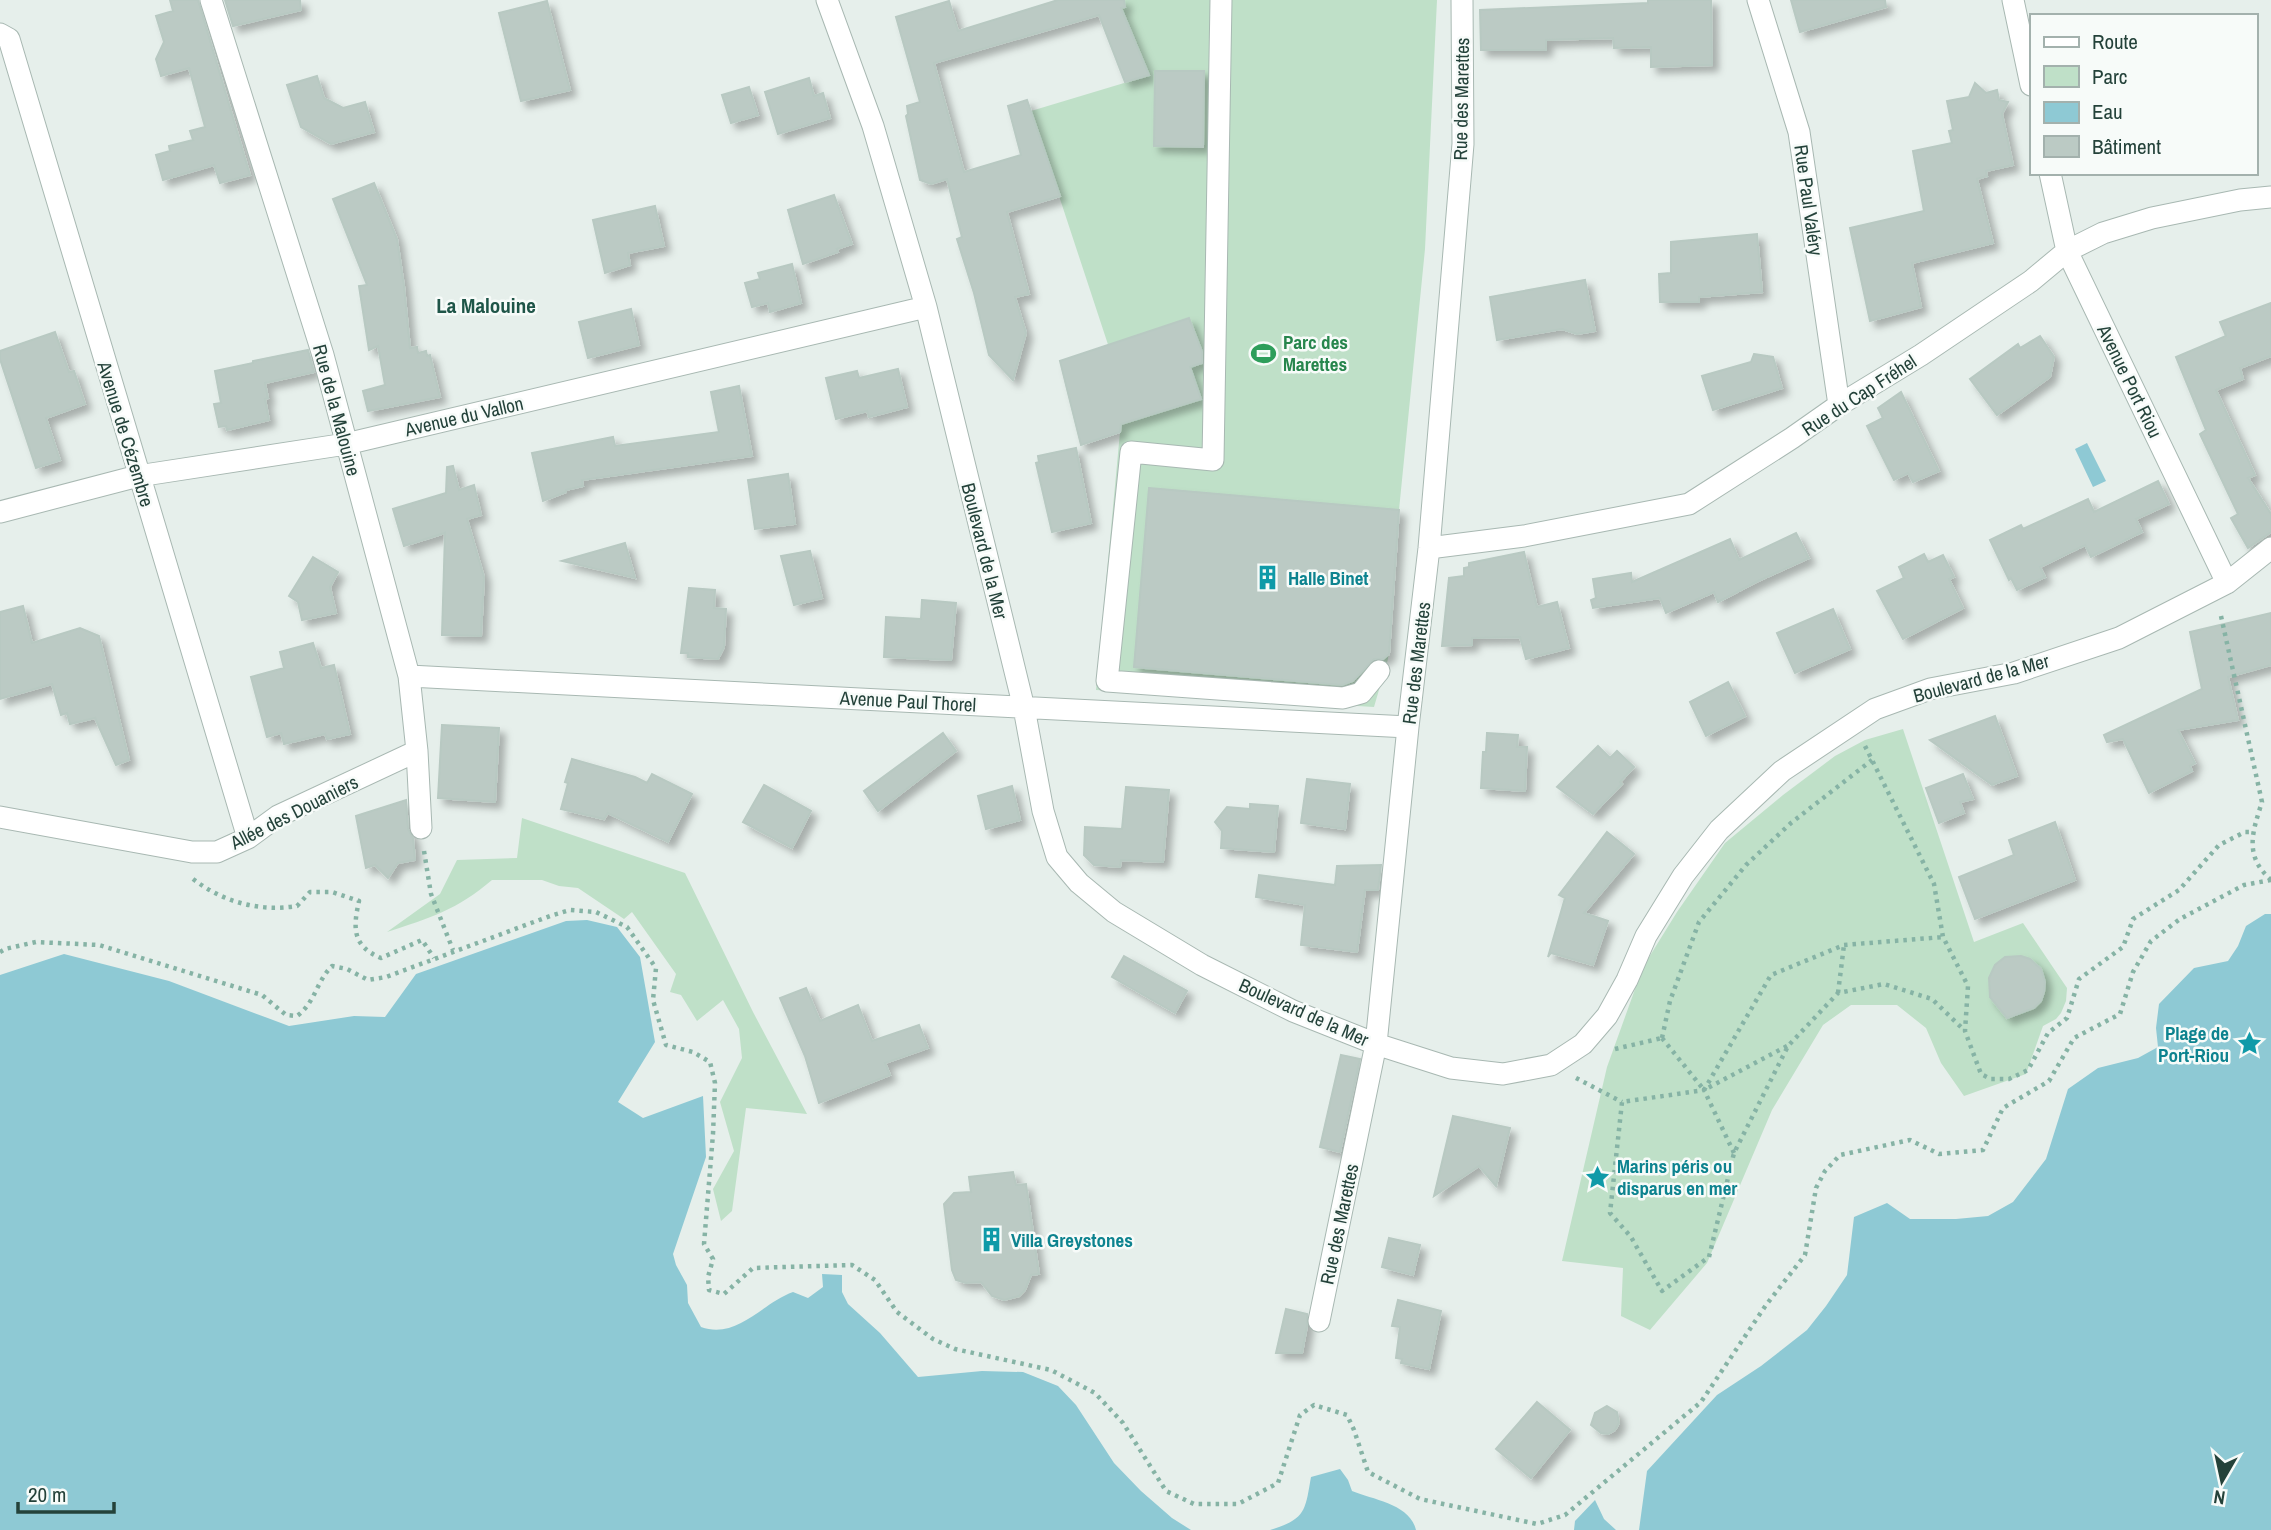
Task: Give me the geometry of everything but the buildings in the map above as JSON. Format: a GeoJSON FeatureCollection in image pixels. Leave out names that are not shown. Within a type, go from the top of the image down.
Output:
{"type":"FeatureCollection","features":[{"type":"Feature","properties":{"kind":"street","name":"Rue de la Malouine"},"geometry":{"type":"LineString","coordinates":[[211,0],[323,355],[409,676],[418,751],[421,828]]}},
{"type":"Feature","properties":{"kind":"street","name":"Boulevard de la Mer"},"geometry":{"type":"LineString","coordinates":[[827,0],[873,126],[926,307],[1024,708],[1043,811],[1057,857],[1079,883],[1114,912],[1202,965],[1293,1011],[1376,1044],[1451,1068],[1503,1074],[1551,1065],[1583,1044],[1607,1016],[1627,980],[1646,936],[1683,876],[1719,830],[1782,771],[1875,709],[1930,689],[2014,673],[2119,638],[2220,585],[2271,548]]}},
{"type":"Feature","properties":{"kind":"street"},"geometry":{"type":"LineString","coordinates":[[1221,0],[1213,460],[1131,452],[1107,681],[1343,698],[1360,693],[1379,671]]}},
{"type":"Feature","properties":{"kind":"street","name":"Rue des Marettes"},"geometry":{"type":"LineString","coordinates":[[1319,1321],[1376,1044],[1429,548],[1463,144],[1462,0]]}},
{"type":"Feature","properties":{"kind":"street","name":"Rue Paul Valéry"},"geometry":{"type":"LineString","coordinates":[[1758,0],[1799,132],[1839,405]]}},
{"type":"Feature","properties":{"kind":"street"},"geometry":{"type":"LineString","coordinates":[[2013,0],[2030,80]]}},
{"type":"Feature","properties":{"kind":"street","name":"Avenue de Cézembre"},"geometry":{"type":"LineString","coordinates":[[0,34],[9,39],[248,838]]}},
{"type":"Feature","properties":{"kind":"street","name":"Avenue Port Riou"},"geometry":{"type":"LineString","coordinates":[[2050,175],[2067,251],[2220,585]]}},
{"type":"Feature","properties":{"kind":"street","name":"Rue du Cap Fréhel"},"geometry":{"type":"LineString","coordinates":[[1429,548],[1524,536],[1689,504],[1839,405],[1921,355],[2031,281],[2067,251],[2104,233],[2152,218],[2240,200],[2271,197]]}},
{"type":"Feature","properties":{"kind":"street","name":"Avenue du Vallon"},"geometry":{"type":"LineString","coordinates":[[0,512],[138,476],[346,444],[926,307]]}},
{"type":"Feature","properties":{"kind":"street","name":"Avenue Paul Thorel"},"geometry":{"type":"LineString","coordinates":[[409,676],[1408,727]]}},
{"type":"Feature","properties":{"kind":"street","name":"Allée des Douaniers"},"geometry":{"type":"LineString","coordinates":[[0,817],[192,852],[216,852],[248,838],[278,816],[418,751]]}},
{"type":"Feature","properties":{"kind":"path"},"geometry":{"type":"LineString","coordinates":[[2220,585],[2262,802],[2252,831],[2252,852],[2262,872],[2271,880]]}},
{"type":"Feature","properties":{"kind":"path"},"geometry":{"type":"LineString","coordinates":[[1854,723],[1934,884],[1943,937],[1968,986],[1965,1031],[1981,1074],[1992,1079],[2009,1079],[2028,1070],[2048,1033],[2067,1018],[2079,979],[2096,964],[2123,947],[2133,919],[2179,890],[2219,845],[2252,831]]}},
{"type":"Feature","properties":{"kind":"path"},"geometry":{"type":"LineString","coordinates":[[1734,1153],[1704,1090],[1662,1038],[1670,1001],[1699,922],[1755,856],[1791,823],[1872,760]]}},
{"type":"Feature","properties":{"kind":"path"},"geometry":{"type":"LineString","coordinates":[[421,828],[431,894],[453,950]]}},
{"type":"Feature","properties":{"kind":"path"},"geometry":{"type":"LineString","coordinates":[[189,875],[220,897],[239,904],[297,906],[310,892],[332,892],[359,901],[354,924],[360,944],[370,953],[380,958],[422,940],[434,958]]}},
{"type":"Feature","properties":{"kind":"path"},"geometry":{"type":"LineString","coordinates":[[0,952],[5,948],[36,942],[99,945],[262,995],[286,1015],[297,1016],[309,1007],[321,977],[332,966],[368,980],[386,977],[453,950],[570,910],[596,912],[627,927],[656,968],[653,1000],[666,1045],[693,1052],[710,1062],[715,1083],[704,1244],[713,1259],[708,1277],[709,1290],[724,1294],[753,1268],[852,1265],[875,1280],[897,1312],[933,1339],[955,1349],[1051,1370],[1095,1393],[1123,1423],[1166,1491],[1194,1504],[1238,1504],[1278,1483],[1300,1415],[1314,1405],[1347,1415],[1368,1472],[1390,1485],[1420,1499],[1537,1524],[1565,1515],[1701,1402],[1766,1305],[1805,1255],[1815,1188],[1825,1171],[1840,1156],[1910,1140],[1940,1153],[1983,1150],[2003,1108],[2049,1081],[2074,1038],[2120,1014],[2133,972],[2151,940],[2179,919],[2244,885],[2271,880]]}},
{"type":"Feature","properties":{"kind":"path"},"geometry":{"type":"LineString","coordinates":[[1704,1090],[1771,975],[1844,945],[1943,937]]}},
{"type":"Feature","properties":{"kind":"path"},"geometry":{"type":"LineString","coordinates":[[1838,993],[1844,945]]}},
{"type":"Feature","properties":{"kind":"path"},"geometry":{"type":"LineString","coordinates":[[1622,1102],[1610,1213],[1631,1237],[1662,1290],[1709,1257],[1734,1153],[1788,1046],[1838,993],[1884,984],[1908,991],[1932,999],[1965,1031]]}},
{"type":"Feature","properties":{"kind":"path"},"geometry":{"type":"LineString","coordinates":[[1551,1065],[1622,1102],[1704,1090],[1788,1046]]}},
{"type":"Feature","properties":{"kind":"green space","name":"Parc des Marettes"},"geometry":{"type":"Polygon","coordinates":[[[1117,0],[1437,0],[1425,249],[1399,510],[1388,659],[1374,707],[1096,690],[1122,387],[1031,111],[1144,77],[1139,52],[1117,0]]]}},
{"type":"Feature","properties":{"kind":"green space"},"geometry":{"type":"Polygon","coordinates":[[[1903,729],[1974,942],[2023,923],[2067,988],[2061,1013],[2043,1026],[2026,1074],[1964,1096],[1941,1063],[1926,1028],[1897,1005],[1851,1005],[1823,1025],[1772,1110],[1707,1263],[1650,1330],[1621,1316],[1623,1268],[1562,1261],[1607,1067],[1643,967],[1725,843],[1835,756],[1865,740],[1903,729]]]}},
{"type":"Feature","properties":{"kind":"green space"},"geometry":{"type":"Polygon","coordinates":[[[522,818],[685,873],[753,1012],[807,1114],[746,1108],[732,1211],[721,1221],[713,1189],[734,1151],[720,1102],[742,1058],[739,1029],[723,1000],[697,1021],[681,995],[670,992],[676,974],[632,912],[624,919],[578,888],[559,886],[542,880],[492,880],[455,906],[387,932],[440,894],[457,860],[517,858],[522,818]]]}},
{"type":"Feature","properties":{"kind":"water"},"geometry":{"type":"Polygon","coordinates":[[[2087,443],[2106,481],[2093,487],[2075,449],[2087,443]]]}},
{"type":"Feature","properties":{"kind":"water"},"geometry":{"type":"Polygon","coordinates":[[[2265,914],[2271,914],[2271,1530],[1639,1530],[1647,1471],[1717,1395],[1761,1366],[1807,1330],[1826,1306],[1847,1275],[1854,1217],[1887,1203],[1910,1219],[1988,1216],[2013,1202],[2046,1159],[2068,1089],[2098,1068],[2138,1058],[2158,1047],[2156,1028],[2159,1004],[2194,968],[2228,961],[2246,926],[2265,914]]]}},
{"type":"Feature","properties":{"kind":"water"},"geometry":{"type":"Polygon","coordinates":[[[587,920],[617,927],[640,957],[655,1042],[618,1102],[643,1118],[703,1096],[706,1157],[673,1254],[687,1285],[688,1303],[701,1327],[714,1330],[738,1325],[793,1292],[808,1298],[823,1287],[822,1274],[842,1275],[842,1292],[848,1304],[880,1333],[918,1377],[982,1371],[1023,1372],[1058,1386],[1076,1405],[1114,1463],[1172,1518],[1191,1530],[0,1530],[0,975],[64,954],[169,981],[289,1026],[354,1016],[385,1017],[416,974],[566,921],[587,920]]]}},
{"type":"Feature","properties":{"kind":"water"},"geometry":{"type":"Polygon","coordinates":[[[1340,1469],[1352,1491],[1399,1509],[1407,1514],[1416,1530],[1270,1530],[1291,1522],[1302,1512],[1311,1477],[1340,1469]]]}},
{"type":"Feature","properties":{"kind":"water"},"geometry":{"type":"Polygon","coordinates":[[[1595,1500],[1604,1519],[1616,1530],[1574,1530],[1575,1521],[1595,1500]]]}},
{"type":"Feature","properties":{"kind":"place","name":"Parc des Marettes"},"geometry":{"type":"Point","coordinates":[1263,353]}},
{"type":"Feature","properties":{"kind":"place","name":"Halle Binet"},"geometry":{"type":"Point","coordinates":[1268,578]}},
{"type":"Feature","properties":{"kind":"place","name":"Plage de Port-Riou"},"geometry":{"type":"Point","coordinates":[2249,1044]}},
{"type":"Feature","properties":{"kind":"place","name":"Marins péris ou disparus en mer"},"geometry":{"type":"Point","coordinates":[1597,1177]}},
{"type":"Feature","properties":{"kind":"place","name":"Villa Greystones"},"geometry":{"type":"Point","coordinates":[991,1240]}},
{"type":"Feature","properties":{"kind":"district","name":"La Malouine"},"geometry":{"type":"Point","coordinates":[486,305]}}]}
